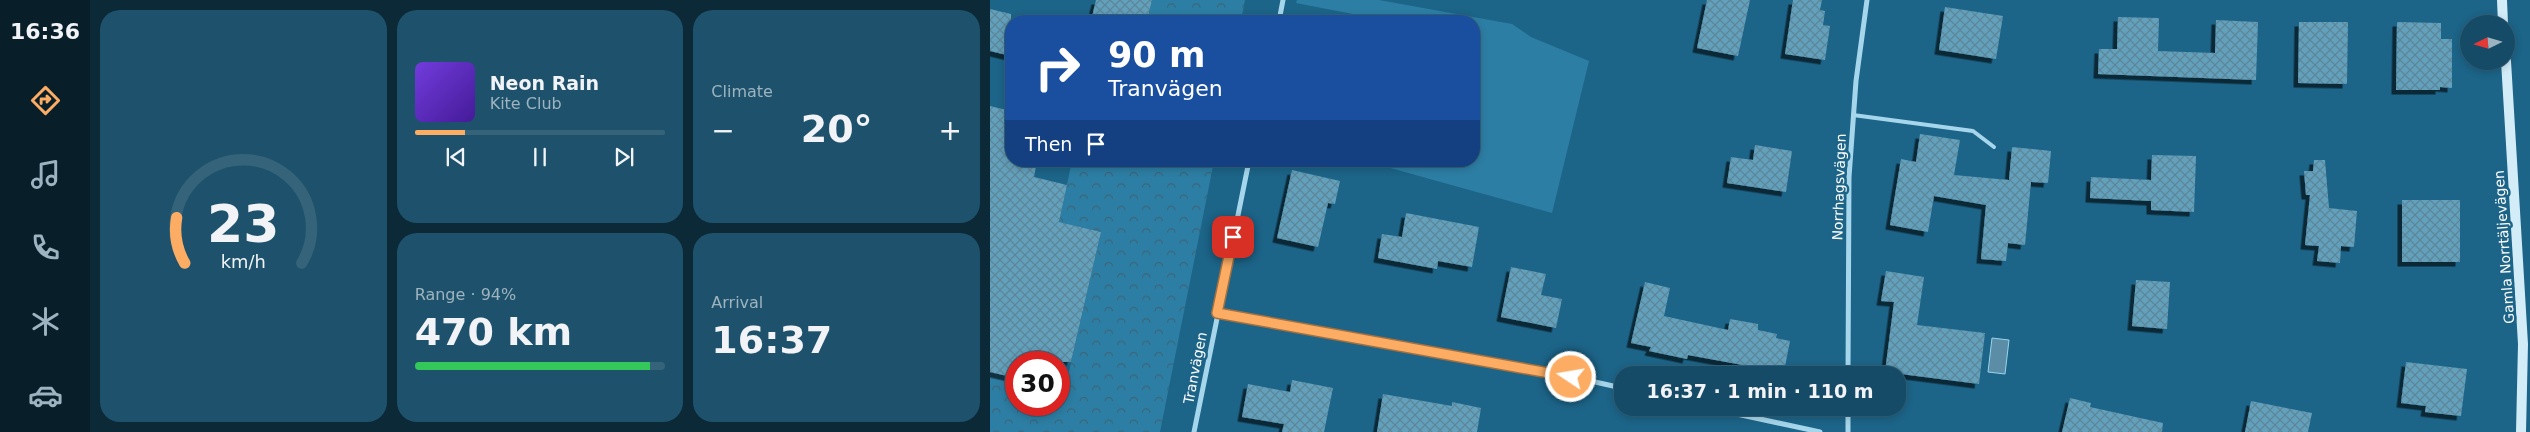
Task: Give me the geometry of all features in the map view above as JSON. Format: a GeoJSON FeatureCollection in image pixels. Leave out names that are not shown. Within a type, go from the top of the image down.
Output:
{"type":"FeatureCollection","features":[{"type":"Feature","properties":{"kind":"street"},"geometry":{"type":"LineString","coordinates":[[1280,15],[1284,0]]}},
{"type":"Feature","properties":{"kind":"street","name":"Norrhagsvägen"},"geometry":{"type":"LineString","coordinates":[[1848,366],[1849,178],[1867,0]]}},
{"type":"Feature","properties":{"kind":"street"},"geometry":{"type":"LineString","coordinates":[[2502,0],[2503,15]]}},
{"type":"Feature","properties":{"kind":"street","name":"Gamla Norrtäljevägen"},"geometry":{"type":"LineString","coordinates":[[2507,70],[2523,344],[2520,432]]}},
{"type":"Feature","properties":{"kind":"street","name":"Tranvägen"},"geometry":{"type":"LineString","coordinates":[[1194,432],[1248,167]]}},
{"type":"Feature","properties":{"kind":"street"},"geometry":{"type":"LineString","coordinates":[[1217,313],[1537,369],[1614,386]]}},
{"type":"Feature","properties":{"kind":"street"},"geometry":{"type":"LineString","coordinates":[[1746,416],[1820,432]]}},
{"type":"Feature","properties":{"kind":"street"},"geometry":{"type":"LineString","coordinates":[[1848,416],[1848,432]]}},
{"type":"Feature","properties":{"kind":"lane"},"geometry":{"type":"LineString","coordinates":[[1854,115],[1973,131],[1994,147]]}},
{"type":"Feature","properties":{"kind":"green space"},"geometry":{"type":"Polygon","coordinates":[[[1152,0],[1245,0],[1242,15],[1148,15],[1152,0]]]}},
{"type":"Feature","properties":{"kind":"green space"},"geometry":{"type":"Polygon","coordinates":[[[1297,0],[1379,0],[1462,15],[1358,15],[1296,3],[1297,0]]]}},
{"type":"Feature","properties":{"kind":"green space"},"geometry":{"type":"Polygon","coordinates":[[[1480,18],[1512,24],[1531,37],[1589,61],[1552,213],[1387,167],[1480,167],[1480,18]]]}},
{"type":"Feature","properties":{"kind":"green space"},"geometry":{"type":"Polygon","coordinates":[[[1071,167],[1213,167],[1160,432],[990,432],[990,372],[1005,375],[1005,416],[1070,416],[1070,367],[1101,232],[1059,222],[1071,167]]]}},
{"type":"Feature","properties":{"kind":"shaded area"},"geometry":{"type":"Polygon","coordinates":[[[1992,338],[2009,340],[2005,374],[1988,372],[1992,338]]]}},
{"type":"Feature","properties":{"kind":"building"},"geometry":{"type":"Polygon","coordinates":[[[1096,0],[1152,0],[1148,15],[1092,15],[1096,0]]]}},
{"type":"Feature","properties":{"kind":"building"},"geometry":{"type":"Polygon","coordinates":[[[1707,0],[1750,0],[1738,56],[1697,48],[1707,0]]]}},
{"type":"Feature","properties":{"kind":"building"},"geometry":{"type":"Polygon","coordinates":[[[1793,0],[1822,0],[1820,10],[1825,11],[1823,25],[1830,26],[1825,60],[1785,54],[1793,0]]]}},
{"type":"Feature","properties":{"kind":"building"},"geometry":{"type":"Polygon","coordinates":[[[1945,7],[2003,16],[1996,59],[1939,50],[1945,7]]]}},
{"type":"Feature","properties":{"kind":"building"},"geometry":{"type":"Polygon","coordinates":[[[990,9],[1011,14],[1005,15],[1005,55],[990,51],[990,9]]]}},
{"type":"Feature","properties":{"kind":"building"},"geometry":{"type":"Polygon","coordinates":[[[2118,17],[2159,18],[2158,51],[2215,53],[2216,20],[2258,22],[2256,80],[2098,74],[2099,49],[2117,49],[2118,17]]]}},
{"type":"Feature","properties":{"kind":"building"},"geometry":{"type":"Polygon","coordinates":[[[2299,22],[2348,22],[2347,84],[2298,83],[2299,22]]]}},
{"type":"Feature","properties":{"kind":"building"},"geometry":{"type":"Polygon","coordinates":[[[2397,22],[2441,23],[2441,39],[2452,39],[2452,88],[2440,87],[2440,90],[2396,90],[2397,22]]]}},
{"type":"Feature","properties":{"kind":"building"},"geometry":{"type":"Polygon","coordinates":[[[990,106],[1005,110],[1005,167],[1036,167],[1034,177],[1067,185],[1059,222],[1101,232],[1071,362],[1070,351],[1005,351],[1005,375],[990,372],[990,106]]]}},
{"type":"Feature","properties":{"kind":"building"},"geometry":{"type":"Polygon","coordinates":[[[1920,134],[1960,140],[1954,175],[2009,180],[2012,147],[2051,151],[2048,183],[2031,182],[2025,245],[2008,243],[2006,261],[1981,259],[1986,205],[1934,196],[1928,232],[1890,225],[1901,159],[1916,162],[1920,134]]]}},
{"type":"Feature","properties":{"kind":"building"},"geometry":{"type":"Polygon","coordinates":[[[1755,145],[1792,151],[1786,192],[1727,183],[1731,157],[1753,160],[1755,145]]]}},
{"type":"Feature","properties":{"kind":"building"},"geometry":{"type":"Polygon","coordinates":[[[2152,155],[2196,156],[2194,212],[2151,210],[2151,201],[2090,198],[2091,177],[2151,180],[2152,155]]]}},
{"type":"Feature","properties":{"kind":"building"},"geometry":{"type":"Polygon","coordinates":[[[2314,160],[2325,160],[2329,208],[2357,211],[2354,247],[2341,246],[2340,263],[2317,261],[2319,246],[2305,245],[2310,195],[2306,195],[2304,171],[2313,171],[2314,160]]]}},
{"type":"Feature","properties":{"kind":"building"},"geometry":{"type":"Polygon","coordinates":[[[1292,170],[1340,181],[1335,204],[1328,203],[1318,247],[1277,238],[1292,170]]]}},
{"type":"Feature","properties":{"kind":"building"},"geometry":{"type":"Polygon","coordinates":[[[2402,200],[2460,200],[2460,262],[2402,262],[2402,200]]]}},
{"type":"Feature","properties":{"kind":"building"},"geometry":{"type":"Polygon","coordinates":[[[1406,213],[1479,227],[1472,267],[1438,261],[1437,269],[1378,258],[1382,234],[1402,237],[1406,213]]]}},
{"type":"Feature","properties":{"kind":"building"},"geometry":{"type":"Polygon","coordinates":[[[1511,267],[1546,274],[1541,295],[1562,299],[1556,328],[1501,317],[1511,267]]]}},
{"type":"Feature","properties":{"kind":"building"},"geometry":{"type":"Polygon","coordinates":[[[1886,271],[1924,277],[1917,325],[1985,333],[1979,384],[1906,375],[1906,366],[1886,366],[1894,302],[1881,301],[1886,271]]]}},
{"type":"Feature","properties":{"kind":"building"},"geometry":{"type":"Polygon","coordinates":[[[2136,280],[2170,282],[2167,329],[2132,326],[2136,280]]]}},
{"type":"Feature","properties":{"kind":"building"},"geometry":{"type":"Polygon","coordinates":[[[1645,282],[1670,288],[1664,316],[1728,330],[1730,319],[1758,324],[1758,330],[1777,334],[1776,338],[1790,341],[1785,366],[1748,366],[1688,355],[1687,359],[1649,351],[1651,347],[1631,343],[1645,282]]]}},
{"type":"Feature","properties":{"kind":"building"},"geometry":{"type":"Polygon","coordinates":[[[2406,362],[2467,369],[2461,416],[2425,412],[2426,406],[2401,403],[2406,362]]]}},
{"type":"Feature","properties":{"kind":"building"},"geometry":{"type":"Polygon","coordinates":[[[1292,380],[1333,388],[1324,432],[1282,432],[1284,424],[1242,417],[1248,384],[1290,392],[1292,380]]]}},
{"type":"Feature","properties":{"kind":"building"},"geometry":{"type":"Polygon","coordinates":[[[1383,394],[1452,406],[1452,402],[1481,408],[1477,432],[1377,432],[1383,394]]]}},
{"type":"Feature","properties":{"kind":"building"},"geometry":{"type":"Polygon","coordinates":[[[2070,398],[2091,403],[2090,407],[2163,423],[2162,432],[2062,432],[2070,398]]]}},
{"type":"Feature","properties":{"kind":"building"},"geometry":{"type":"Polygon","coordinates":[[[2251,401],[2312,413],[2308,432],[2245,432],[2251,401]]]}},
{"type":"Feature","properties":{"kind":"route"},"geometry":{"type":"LineString","coordinates":[[1233,237],[1217,313],[1537,369],[1571,377]]}}]}
